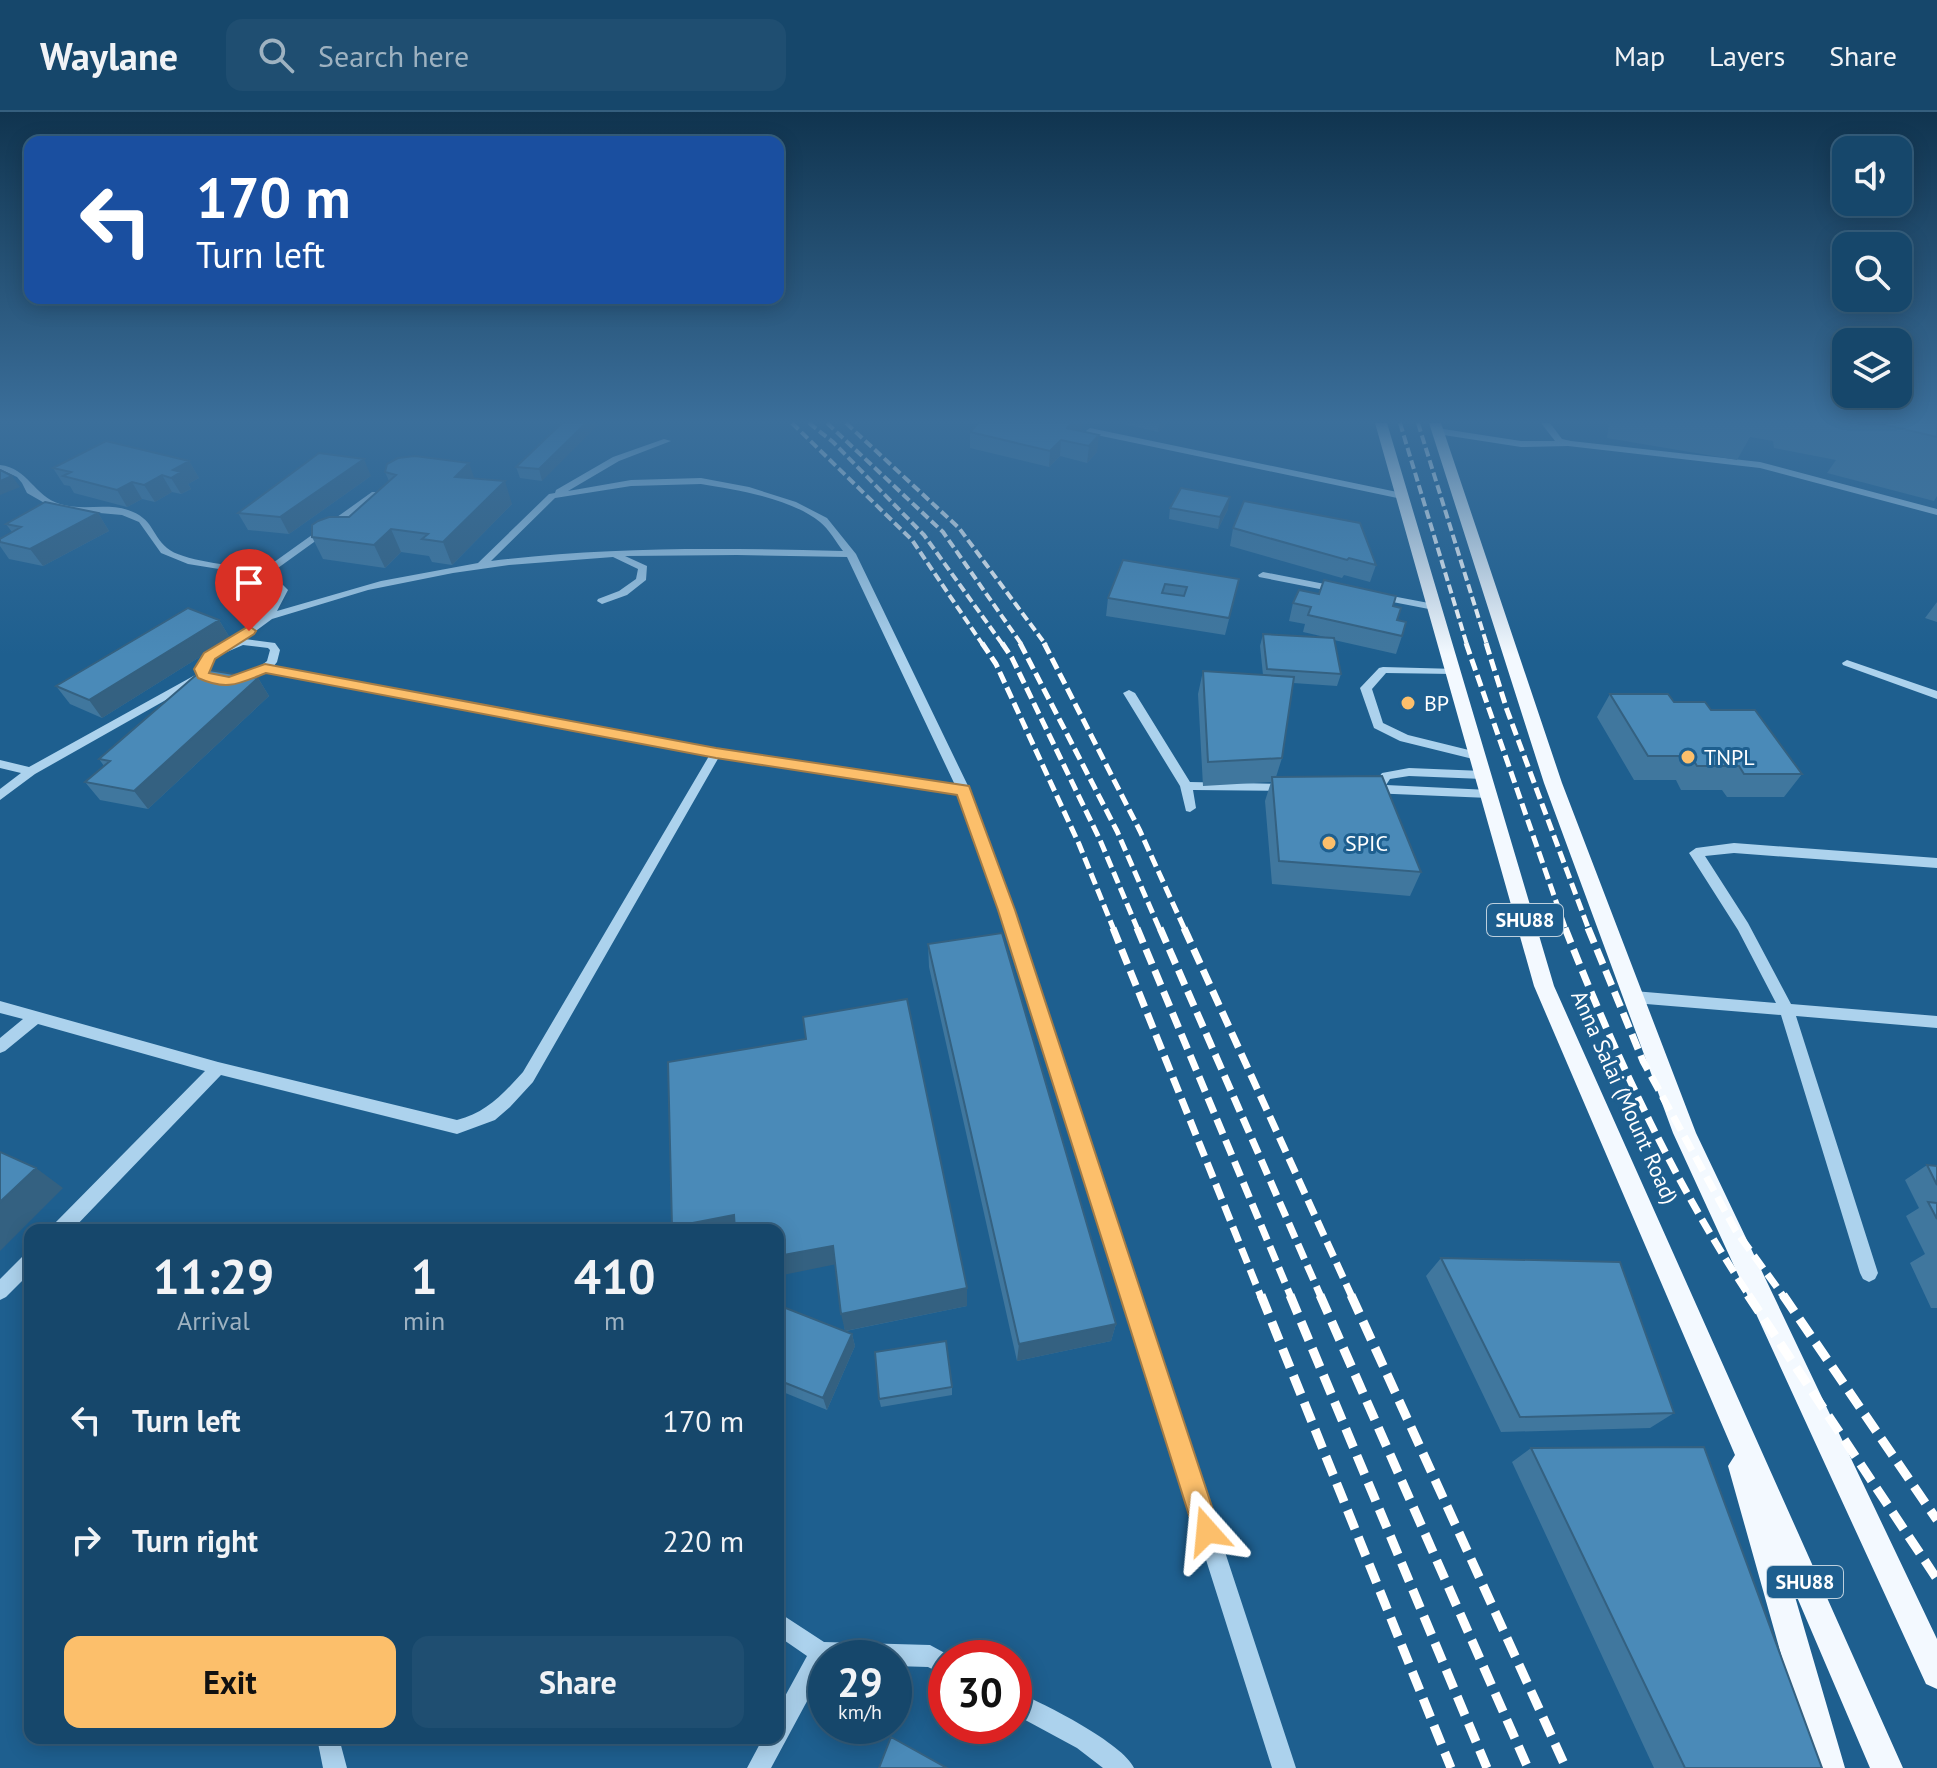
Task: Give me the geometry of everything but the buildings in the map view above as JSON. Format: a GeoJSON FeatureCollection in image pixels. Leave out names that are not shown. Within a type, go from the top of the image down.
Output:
{"type":"FeatureCollection","features":[{"type":"Feature","properties":{"kind":"main road","name":"Anna Salai (Mount Road)"},"geometry":{"type":"LineString","coordinates":[[1403,500],[1544,986],[1887,1768]]}},
{"type":"Feature","properties":{"kind":"main road","name":"Anna Salai (Mount Road)"},"geometry":{"type":"LineString","coordinates":[[1460,500],[1553,783],[1685,1133],[1937,1673]]}},
{"type":"Feature","properties":{"kind":"main road"},"geometry":{"type":"LineString","coordinates":[[1723,1396],[1829,1768]]}},
{"type":"Feature","properties":{"kind":"street"},"geometry":{"type":"LineString","coordinates":[[46,500],[58,507],[124,512],[142,520],[164,551],[188,561],[265,573],[283,590],[268,617]]}},
{"type":"Feature","properties":{"kind":"street"},"geometry":{"type":"LineString","coordinates":[[265,573],[366,500]]}},
{"type":"Feature","properties":{"kind":"street"},"geometry":{"type":"LineString","coordinates":[[481,566],[548,500]]}},
{"type":"Feature","properties":{"kind":"street"},"geometry":{"type":"LineString","coordinates":[[781,500],[824,520],[851,554],[964,790],[1007,910],[1284,1768]]}},
{"type":"Feature","properties":{"kind":"street"},"geometry":{"type":"LineString","coordinates":[[1893,500],[1937,512]]}},
{"type":"Feature","properties":{"kind":"street"},"geometry":{"type":"LineString","coordinates":[[230,645],[254,641],[271,645],[276,656],[265,669],[230,682],[218,682],[203,675],[201,669],[209,656],[230,645],[268,617],[396,580],[481,566],[610,554],[698,550],[851,554]]}},
{"type":"Feature","properties":{"kind":"street"},"geometry":{"type":"LineString","coordinates":[[602,601],[623,593],[641,580],[643,568],[610,554]]}},
{"type":"Feature","properties":{"kind":"street"},"geometry":{"type":"LineString","coordinates":[[1263,575],[1348,591]]}},
{"type":"Feature","properties":{"kind":"street"},"geometry":{"type":"LineString","coordinates":[[1362,594],[1434,607]]}},
{"type":"Feature","properties":{"kind":"street"},"geometry":{"type":"LineString","coordinates":[[1847,663],[1937,695]]}},
{"type":"Feature","properties":{"kind":"street"},"geometry":{"type":"LineString","coordinates":[[265,669],[716,753],[964,790]]}},
{"type":"Feature","properties":{"kind":"street"},"geometry":{"type":"LineString","coordinates":[[1453,671],[1383,670],[1366,688],[1378,725],[1483,775]]}},
{"type":"Feature","properties":{"kind":"street"},"geometry":{"type":"LineString","coordinates":[[0,796],[31,771],[203,675]]}},
{"type":"Feature","properties":{"kind":"street"},"geometry":{"type":"LineString","coordinates":[[1129,693],[1186,786],[1190,808]]}},
{"type":"Feature","properties":{"kind":"street"},"geometry":{"type":"LineString","coordinates":[[0,1007],[218,1068],[457,1127],[481,1122],[498,1111],[528,1077],[716,753]]}},
{"type":"Feature","properties":{"kind":"street"},"geometry":{"type":"LineString","coordinates":[[0,764],[31,771]]}},
{"type":"Feature","properties":{"kind":"street"},"geometry":{"type":"LineString","coordinates":[[1377,789],[1386,776],[1409,772],[1483,775]]}},
{"type":"Feature","properties":{"kind":"street"},"geometry":{"type":"LineString","coordinates":[[1361,789],[1483,775]]}},
{"type":"Feature","properties":{"kind":"street"},"geometry":{"type":"LineString","coordinates":[[1186,786],[1297,788]]}},
{"type":"Feature","properties":{"kind":"street"},"geometry":{"type":"LineString","coordinates":[[1869,1273],[1787,1010],[1743,927],[1696,853],[1734,848],[1937,863]]}},
{"type":"Feature","properties":{"kind":"street"},"geometry":{"type":"LineString","coordinates":[[1634,997],[1937,1022]]}},
{"type":"Feature","properties":{"kind":"street"},"geometry":{"type":"LineString","coordinates":[[0,1047],[37,1016]]}},
{"type":"Feature","properties":{"kind":"street"},"geometry":{"type":"LineString","coordinates":[[66,1224],[218,1068]]}},
{"type":"Feature","properties":{"kind":"street"},"geometry":{"type":"LineString","coordinates":[[0,1291],[24,1267]]}},
{"type":"Feature","properties":{"kind":"street"},"geometry":{"type":"LineString","coordinates":[[784,1627],[808,1644]]}},
{"type":"Feature","properties":{"kind":"street"},"geometry":{"type":"LineString","coordinates":[[784,1721],[808,1677]]}},
{"type":"Feature","properties":{"kind":"street"},"geometry":{"type":"LineString","coordinates":[[1032,1712],[1085,1740],[1122,1768]]}},
{"type":"Feature","properties":{"kind":"street"},"geometry":{"type":"LineString","coordinates":[[329,1744],[335,1768]]}},
{"type":"Feature","properties":{"kind":"street"},"geometry":{"type":"LineString","coordinates":[[759,1768],[772,1744]]}},
{"type":"Feature","properties":{"kind":"railway"},"geometry":{"type":"LineString","coordinates":[[871,500],[912,540],[983,645]]}},
{"type":"Feature","properties":{"kind":"railway"},"geometry":{"type":"LineString","coordinates":[[890,500],[924,535],[1003,645]]}},
{"type":"Feature","properties":{"kind":"railway"},"geometry":{"type":"LineString","coordinates":[[909,500],[943,532],[1022,645]]}},
{"type":"Feature","properties":{"kind":"railway"},"geometry":{"type":"LineString","coordinates":[[929,500],[959,528],[1046,645]]}},
{"type":"Feature","properties":{"kind":"railway"},"geometry":{"type":"LineString","coordinates":[[1423,500],[1467,645]]}},
{"type":"Feature","properties":{"kind":"railway"},"geometry":{"type":"LineString","coordinates":[[1442,500],[1487,645]]}},
{"type":"Feature","properties":{"kind":"railway"},"geometry":{"type":"LineString","coordinates":[[982,643],[996,664],[1079,844],[1114,930]]}},
{"type":"Feature","properties":{"kind":"railway"},"geometry":{"type":"LineString","coordinates":[[1002,643],[1100,840],[1138,930]]}},
{"type":"Feature","properties":{"kind":"railway"},"geometry":{"type":"LineString","coordinates":[[1020,643],[1117,831],[1160,930]]}},
{"type":"Feature","properties":{"kind":"railway"},"geometry":{"type":"LineString","coordinates":[[1044,643],[1140,831],[1185,930]]}},
{"type":"Feature","properties":{"kind":"railway"},"geometry":{"type":"LineString","coordinates":[[1466,643],[1566,930]]}},
{"type":"Feature","properties":{"kind":"railway"},"geometry":{"type":"LineString","coordinates":[[1486,643],[1507,710],[1589,930]]}},
{"type":"Feature","properties":{"kind":"railway"},"geometry":{"type":"LineString","coordinates":[[1113,928],[1261,1297]]}},
{"type":"Feature","properties":{"kind":"railway"},"geometry":{"type":"LineString","coordinates":[[1137,928],[1291,1297]]}},
{"type":"Feature","properties":{"kind":"railway"},"geometry":{"type":"LineString","coordinates":[[1160,928],[1321,1297]]}},
{"type":"Feature","properties":{"kind":"railway"},"geometry":{"type":"LineString","coordinates":[[1184,928],[1352,1297]]}},
{"type":"Feature","properties":{"kind":"railway"},"geometry":{"type":"LineString","coordinates":[[1565,928],[1605,1024],[1671,1163],[1750,1297]]}},
{"type":"Feature","properties":{"kind":"railway"},"geometry":{"type":"LineString","coordinates":[[1588,928],[1643,1061],[1736,1231],[1784,1297]]}},
{"type":"Feature","properties":{"kind":"railway"},"geometry":{"type":"LineString","coordinates":[[1261,1295],[1451,1768]]}},
{"type":"Feature","properties":{"kind":"railway"},"geometry":{"type":"LineString","coordinates":[[1290,1295],[1487,1768]]}},
{"type":"Feature","properties":{"kind":"railway"},"geometry":{"type":"LineString","coordinates":[[1320,1295],[1528,1768]]}},
{"type":"Feature","properties":{"kind":"railway"},"geometry":{"type":"LineString","coordinates":[[1351,1295],[1566,1768]]}},
{"type":"Feature","properties":{"kind":"railway"},"geometry":{"type":"LineString","coordinates":[[1748,1295],[1937,1579]]}},
{"type":"Feature","properties":{"kind":"railway"},"geometry":{"type":"LineString","coordinates":[[1783,1295],[1937,1520]]}},
{"type":"Feature","properties":{"kind":"place","name":"BP"},"geometry":{"type":"Point","coordinates":[1408,703]}},
{"type":"Feature","properties":{"kind":"place","name":"TNPL"},"geometry":{"type":"Point","coordinates":[1688,757]}},
{"type":"Feature","properties":{"kind":"place","name":"SPIC"},"geometry":{"type":"Point","coordinates":[1329,843]}},
{"type":"Feature","properties":{"kind":"route"},"geometry":{"type":"LineString","coordinates":[[249,631],[209,656],[201,669],[203,675],[209,680],[230,682],[265,669],[716,753],[964,790],[1007,910],[1207,1531]]}}]}
